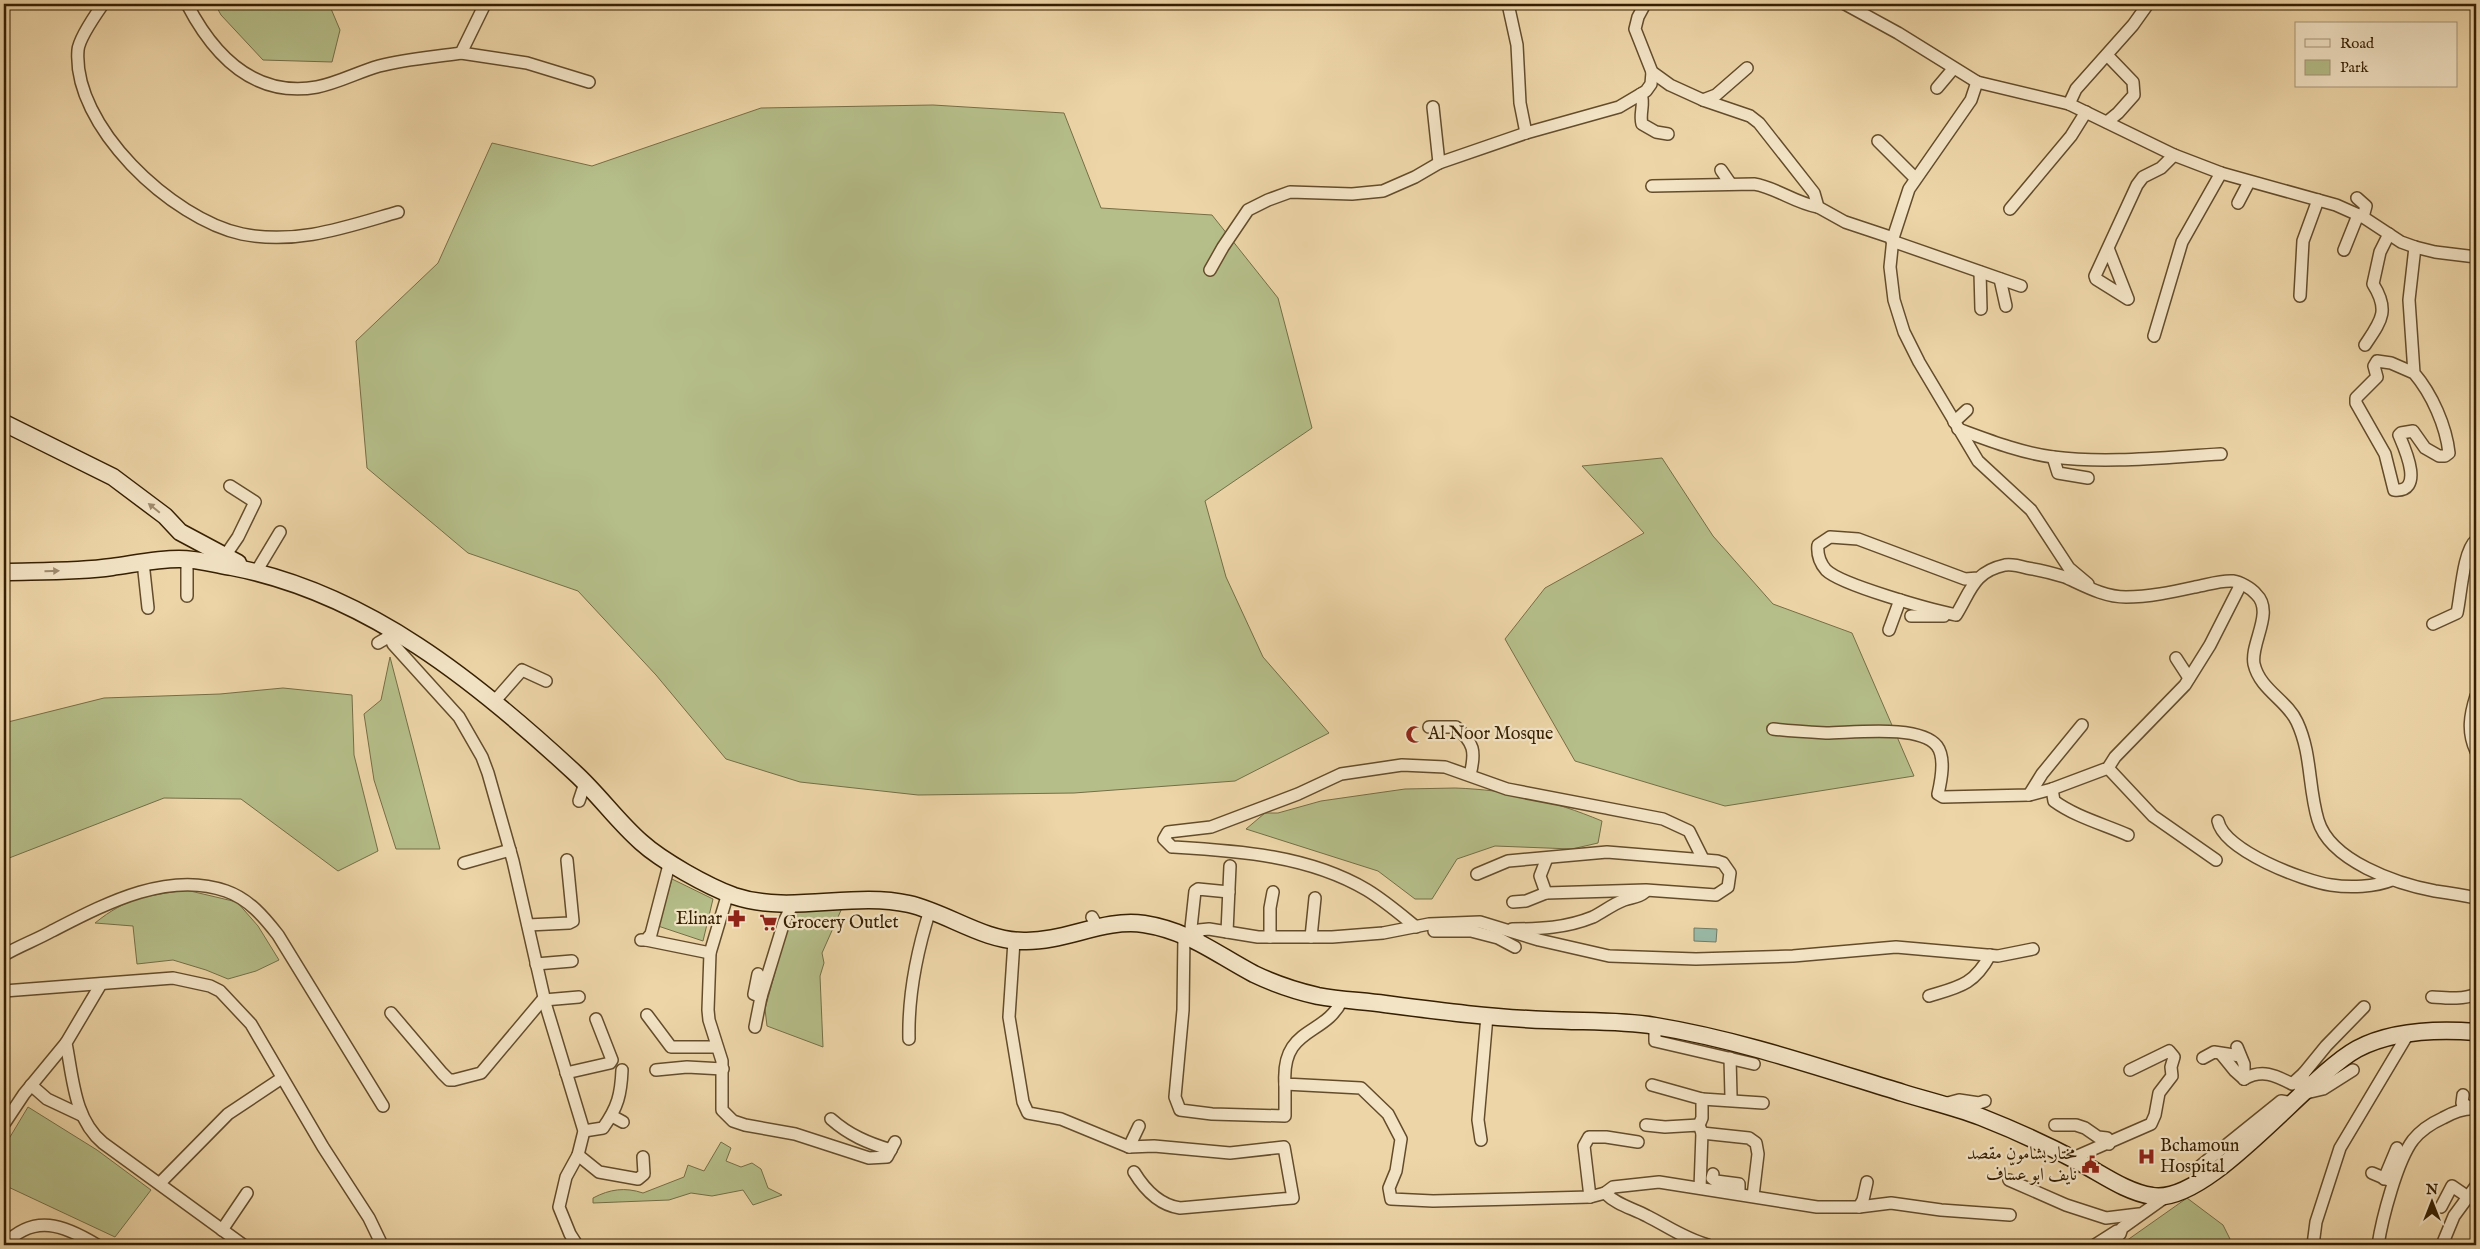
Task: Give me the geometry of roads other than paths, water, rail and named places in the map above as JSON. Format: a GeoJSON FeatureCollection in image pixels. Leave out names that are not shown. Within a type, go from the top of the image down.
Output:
{"type":"FeatureCollection","features":[{"type":"Feature","properties":{"kind":"main road"},"geometry":{"type":"LineString","coordinates":[[4,423],[113,477],[157,510],[180,532],[255,572]]}},
{"type":"Feature","properties":{"kind":"main road"},"geometry":{"type":"LineString","coordinates":[[180,532],[183,559]]}},
{"type":"Feature","properties":{"kind":"main road"},"geometry":{"type":"LineString","coordinates":[[4,572],[110,567],[183,559],[255,572],[307,587],[330,597],[434,656],[493,703],[585,783],[639,841],[670,862],[728,893],[757,902],[892,901],[930,910],[988,934],[1014,941],[1048,940],[1095,922],[1147,924],[1190,937],[1258,976],[1287,988],[1342,1000],[1487,1016],[1655,1026],[1784,1057],[1976,1115],[2073,1158],[2130,1189],[2145,1195],[2164,1198],[2195,1184],[2227,1162],[2350,1053],[2376,1041],[2408,1034],[2457,1030],[2476,1032]]}},
{"type":"Feature","properties":{"kind":"street"},"geometry":{"type":"LineString","coordinates":[[103,4],[78,48],[81,88],[104,130],[139,173],[159,192],[185,210],[224,229],[243,234],[289,238],[324,234],[398,212]]}},
{"type":"Feature","properties":{"kind":"street"},"geometry":{"type":"LineString","coordinates":[[187,4],[206,36],[236,69],[252,78],[278,87],[318,87],[392,63],[461,53],[527,63],[589,82]]}},
{"type":"Feature","properties":{"kind":"street"},"geometry":{"type":"LineString","coordinates":[[461,53],[485,4]]}},
{"type":"Feature","properties":{"kind":"street"},"geometry":{"type":"LineString","coordinates":[[1508,4],[1517,45],[1520,103],[1526,133]]}},
{"type":"Feature","properties":{"kind":"street"},"geometry":{"type":"LineString","coordinates":[[1210,270],[1248,210],[1268,200],[1290,192],[1377,192],[1401,184],[1439,163],[1526,133],[1619,107],[1641,94],[1651,84],[1652,72],[1635,29],[1638,17],[1645,4]]}},
{"type":"Feature","properties":{"kind":"street"},"geometry":{"type":"LineString","coordinates":[[1846,4],[1898,32],[1977,82],[2069,104],[2174,154],[2221,173],[2318,200],[2360,216],[2415,247],[2435,252],[2476,257]]}},
{"type":"Feature","properties":{"kind":"street"},"geometry":{"type":"LineString","coordinates":[[2069,104],[2076,89],[2148,4]]}},
{"type":"Feature","properties":{"kind":"street"},"geometry":{"type":"LineString","coordinates":[[2107,54],[2133,82],[2134,95],[2107,122]]}},
{"type":"Feature","properties":{"kind":"street"},"geometry":{"type":"LineString","coordinates":[[1703,100],[1716,95],[1747,68]]}},
{"type":"Feature","properties":{"kind":"street"},"geometry":{"type":"LineString","coordinates":[[1937,88],[1954,69]]}},
{"type":"Feature","properties":{"kind":"street"},"geometry":{"type":"LineString","coordinates":[[1652,72],[1670,85],[1703,100],[1738,112],[1759,123],[1814,193],[1818,207]]}},
{"type":"Feature","properties":{"kind":"street"},"geometry":{"type":"LineString","coordinates":[[1977,82],[1971,100],[1915,178],[1906,196],[1892,240],[1891,284],[1898,317],[1919,362],[1956,426],[1978,461],[2040,520],[2066,572],[2094,590],[2115,597],[2147,596],[2221,582],[2241,584],[2258,595],[2261,604],[2262,623],[2254,653],[2254,662],[2263,683],[2297,720],[2306,746],[2315,810],[2323,833],[2337,848],[2360,864],[2392,880],[2476,898]]}},
{"type":"Feature","properties":{"kind":"street"},"geometry":{"type":"LineString","coordinates":[[1641,94],[1643,103],[1640,116],[1642,124],[1656,132],[1668,134]]}},
{"type":"Feature","properties":{"kind":"street"},"geometry":{"type":"LineString","coordinates":[[1432,108],[1439,163]]}},
{"type":"Feature","properties":{"kind":"street"},"geometry":{"type":"LineString","coordinates":[[2010,209],[2071,136],[2086,112]]}},
{"type":"Feature","properties":{"kind":"street"},"geometry":{"type":"LineString","coordinates":[[1878,141],[1915,178]]}},
{"type":"Feature","properties":{"kind":"street"},"geometry":{"type":"LineString","coordinates":[[2108,248],[2137,185],[2144,177],[2161,168],[2174,154]]}},
{"type":"Feature","properties":{"kind":"street"},"geometry":{"type":"LineString","coordinates":[[1721,170],[1730,183]]}},
{"type":"Feature","properties":{"kind":"street"},"geometry":{"type":"LineString","coordinates":[[2154,336],[2182,242],[2221,173]]}},
{"type":"Feature","properties":{"kind":"street"},"geometry":{"type":"LineString","coordinates":[[2238,203],[2249,182]]}},
{"type":"Feature","properties":{"kind":"street"},"geometry":{"type":"LineString","coordinates":[[1652,186],[1730,183],[1764,186],[1792,200],[1818,207],[1845,222],[2021,286]]}},
{"type":"Feature","properties":{"kind":"street"},"geometry":{"type":"LineString","coordinates":[[2344,250],[2366,206],[2357,198]]}},
{"type":"Feature","properties":{"kind":"street"},"geometry":{"type":"LineString","coordinates":[[2300,296],[2303,241],[2318,200]]}},
{"type":"Feature","properties":{"kind":"street"},"geometry":{"type":"LineString","coordinates":[[2365,345],[2382,321],[2381,297],[2373,284],[2380,252],[2389,234]]}},
{"type":"Feature","properties":{"kind":"street"},"geometry":{"type":"LineString","coordinates":[[2414,373],[2391,362],[2377,362],[2374,366],[2377,377],[2356,398],[2356,402],[2386,454],[2394,490],[2400,490],[2407,486],[2411,480],[2408,458],[2399,435],[2401,433],[2413,431],[2432,452],[2445,456],[2449,453],[2445,427],[2422,382],[2414,373],[2409,300],[2415,247]]}},
{"type":"Feature","properties":{"kind":"street"},"geometry":{"type":"LineString","coordinates":[[1980,272],[1981,308]]}},
{"type":"Feature","properties":{"kind":"street"},"geometry":{"type":"LineString","coordinates":[[2000,279],[2006,306]]}},
{"type":"Feature","properties":{"kind":"street"},"geometry":{"type":"LineString","coordinates":[[1956,426],[1967,410]]}},
{"type":"Feature","properties":{"kind":"street"},"geometry":{"type":"LineString","coordinates":[[1956,426],[1984,439],[2053,457],[2145,460],[2221,454]]}},
{"type":"Feature","properties":{"kind":"street"},"geometry":{"type":"LineString","coordinates":[[2053,457],[2058,473],[2088,478]]}},
{"type":"Feature","properties":{"kind":"street"},"geometry":{"type":"LineString","coordinates":[[225,556],[238,538],[255,502],[230,486]]}},
{"type":"Feature","properties":{"kind":"street"},"geometry":{"type":"LineString","coordinates":[[255,572],[280,532]]}},
{"type":"Feature","properties":{"kind":"street"},"geometry":{"type":"LineString","coordinates":[[1953,614],[1916,606],[1844,580],[1827,570],[1817,553],[1818,545],[1830,537],[1858,539],[1965,578],[1978,578]]}},
{"type":"Feature","properties":{"kind":"street"},"geometry":{"type":"LineString","coordinates":[[2433,624],[2447,620],[2457,613],[2467,560],[2472,544],[2476,540]]}},
{"type":"Feature","properties":{"kind":"street"},"geometry":{"type":"LineString","coordinates":[[183,559],[187,596]]}},
{"type":"Feature","properties":{"kind":"street"},"geometry":{"type":"LineString","coordinates":[[143,562],[148,608]]}},
{"type":"Feature","properties":{"kind":"street"},"geometry":{"type":"LineString","coordinates":[[1911,616],[1938,618],[1956,615],[1973,582],[1984,572],[2006,565],[2047,572],[2066,572]]}},
{"type":"Feature","properties":{"kind":"street"},"geometry":{"type":"LineString","coordinates":[[1773,729],[1824,732],[1885,731],[1924,737],[1938,747],[1941,772],[1938,794],[1943,797],[2029,795],[2052,789],[2108,768],[2189,678],[2210,645],[2241,584]]}},
{"type":"Feature","properties":{"kind":"street"},"geometry":{"type":"LineString","coordinates":[[1889,630],[1900,600]]}},
{"type":"Feature","properties":{"kind":"street"},"geometry":{"type":"LineString","coordinates":[[378,643],[388,631],[393,644],[447,702],[473,739],[488,773],[510,850],[544,999],[584,1131],[578,1155],[566,1177],[559,1207],[577,1245]]}},
{"type":"Feature","properties":{"kind":"street"},"geometry":{"type":"LineString","coordinates":[[2176,658],[2189,678]]}},
{"type":"Feature","properties":{"kind":"street"},"geometry":{"type":"LineString","coordinates":[[493,703],[522,670],[546,681]]}},
{"type":"Feature","properties":{"kind":"street"},"geometry":{"type":"LineString","coordinates":[[2475,746],[2470,719],[2476,696]]}},
{"type":"Feature","properties":{"kind":"street"},"geometry":{"type":"LineString","coordinates":[[2029,795],[2042,774],[2082,725]]}},
{"type":"Feature","properties":{"kind":"street"},"geometry":{"type":"LineString","coordinates":[[1429,727],[1456,727],[1469,739],[1474,758],[1470,775]]}},
{"type":"Feature","properties":{"kind":"street"},"geometry":{"type":"LineString","coordinates":[[1515,947],[1498,938],[1471,931],[1425,931],[1413,927],[1366,889],[1306,864],[1245,852],[1172,847],[1164,839],[1168,832],[1211,827],[1298,794],[1341,774],[1402,765],[1445,767],[1507,789],[1663,819],[1689,831],[1703,859]]}},
{"type":"Feature","properties":{"kind":"street"},"geometry":{"type":"LineString","coordinates":[[2108,768],[2152,816],[2216,860]]}},
{"type":"Feature","properties":{"kind":"street"},"geometry":{"type":"LineString","coordinates":[[579,802],[585,783]]}},
{"type":"Feature","properties":{"kind":"street"},"geometry":{"type":"LineString","coordinates":[[2052,789],[2054,801],[2068,812],[2099,822],[2128,835]]}},
{"type":"Feature","properties":{"kind":"street"},"geometry":{"type":"LineString","coordinates":[[2218,821],[2225,833],[2236,844],[2260,859],[2297,875],[2332,885],[2381,884],[2392,880]]}},
{"type":"Feature","properties":{"kind":"street"},"geometry":{"type":"LineString","coordinates":[[464,863],[510,850]]}},
{"type":"Feature","properties":{"kind":"street"},"geometry":{"type":"LineString","coordinates":[[1477,874],[1508,861],[1607,852],[1703,859],[1723,863],[1728,868],[1730,880],[1722,892],[1716,895],[1646,890],[1546,893],[1526,901],[1513,902]]}},
{"type":"Feature","properties":{"kind":"street"},"geometry":{"type":"LineString","coordinates":[[1546,893],[1540,876],[1547,858]]}},
{"type":"Feature","properties":{"kind":"street"},"geometry":{"type":"LineString","coordinates":[[528,928],[569,924],[573,921],[568,860]]}},
{"type":"Feature","properties":{"kind":"street"},"geometry":{"type":"LineString","coordinates":[[670,862],[651,934],[643,940],[710,953]]}},
{"type":"Feature","properties":{"kind":"street"},"geometry":{"type":"LineString","coordinates":[[1227,932],[1230,866]]}},
{"type":"Feature","properties":{"kind":"street"},"geometry":{"type":"LineString","coordinates":[[4,955],[100,906],[159,888],[187,884],[227,891],[262,914],[278,935],[383,1106]]}},
{"type":"Feature","properties":{"kind":"street"},"geometry":{"type":"LineString","coordinates":[[1229,892],[1198,889],[1195,891],[1175,1097],[1180,1110],[1212,1114],[1285,1116],[1287,1056],[1292,1046],[1336,1011],[1342,1000]]}},
{"type":"Feature","properties":{"kind":"street"},"geometry":{"type":"LineString","coordinates":[[1505,928],[1554,928],[1582,921],[1608,910],[1624,900],[1637,898],[1646,890]]}},
{"type":"Feature","properties":{"kind":"street"},"geometry":{"type":"LineString","coordinates":[[1270,937],[1270,908],[1273,892]]}},
{"type":"Feature","properties":{"kind":"street"},"geometry":{"type":"LineString","coordinates":[[728,893],[710,953],[709,1020],[723,1069],[722,1110],[732,1121],[795,1134],[869,1158],[887,1157],[893,1146],[865,1142],[842,1129],[831,1119]]}},
{"type":"Feature","properties":{"kind":"street"},"geometry":{"type":"LineString","coordinates":[[1311,937],[1315,898]]}},
{"type":"Feature","properties":{"kind":"street"},"geometry":{"type":"LineString","coordinates":[[755,1027],[761,996],[766,985],[784,922],[793,903]]}},
{"type":"Feature","properties":{"kind":"street"},"geometry":{"type":"LineString","coordinates":[[909,1039],[909,1022],[921,937],[930,910]]}},
{"type":"Feature","properties":{"kind":"street"},"geometry":{"type":"LineString","coordinates":[[1190,937],[1200,930],[1270,937],[1367,935],[1429,924],[1480,922],[1505,928],[1539,940],[1609,956],[1741,959],[1896,947],[1990,956],[2033,949]]}},
{"type":"Feature","properties":{"kind":"street"},"geometry":{"type":"LineString","coordinates":[[528,928],[570,930]]}},
{"type":"Feature","properties":{"kind":"street"},"geometry":{"type":"LineString","coordinates":[[1014,941],[1009,1017],[1023,1102],[1028,1113],[1061,1119],[1129,1147],[1154,1146],[1230,1153],[1284,1147],[1293,1198],[1180,1208],[1169,1207],[1144,1190],[1134,1172]]}},
{"type":"Feature","properties":{"kind":"street"},"geometry":{"type":"LineString","coordinates":[[1928,996],[1966,984],[1983,969],[1990,956]]}},
{"type":"Feature","properties":{"kind":"street"},"geometry":{"type":"LineString","coordinates":[[536,964],[572,961]]}},
{"type":"Feature","properties":{"kind":"street"},"geometry":{"type":"LineString","coordinates":[[758,974],[754,994],[761,996]]}},
{"type":"Feature","properties":{"kind":"street"},"geometry":{"type":"LineString","coordinates":[[4,991],[173,978],[210,986],[230,1000],[251,1024],[282,1078],[369,1218],[382,1245]]}},
{"type":"Feature","properties":{"kind":"street"},"geometry":{"type":"LineString","coordinates":[[4,1124],[31,1085],[66,1043],[101,984]]}},
{"type":"Feature","properties":{"kind":"street"},"geometry":{"type":"LineString","coordinates":[[2432,997],[2447,999],[2470,997],[2476,994]]}},
{"type":"Feature","properties":{"kind":"street"},"geometry":{"type":"LineString","coordinates":[[390,1013],[448,1080],[454,1080],[481,1073],[544,999],[579,997]]}},
{"type":"Feature","properties":{"kind":"street"},"geometry":{"type":"LineString","coordinates":[[2244,1079],[2260,1073],[2272,1074],[2292,1084],[2364,1007]]}},
{"type":"Feature","properties":{"kind":"street"},"geometry":{"type":"LineString","coordinates":[[647,1015],[670,1047],[716,1047]]}},
{"type":"Feature","properties":{"kind":"street"},"geometry":{"type":"LineString","coordinates":[[1481,1140],[1478,1120],[1487,1016]]}},
{"type":"Feature","properties":{"kind":"street"},"geometry":{"type":"LineString","coordinates":[[566,1073],[610,1063],[612,1060],[596,1019]]}},
{"type":"Feature","properties":{"kind":"street"},"geometry":{"type":"LineString","coordinates":[[1655,1026],[1655,1040],[1754,1064]]}},
{"type":"Feature","properties":{"kind":"street"},"geometry":{"type":"LineString","coordinates":[[2312,1245],[2316,1222],[2340,1148],[2408,1034]]}},
{"type":"Feature","properties":{"kind":"street"},"geometry":{"type":"LineString","coordinates":[[66,1043],[81,1116],[91,1132],[103,1144],[160,1183],[243,1245]]}},
{"type":"Feature","properties":{"kind":"street"},"geometry":{"type":"LineString","coordinates":[[2073,1158],[2109,1144],[2151,1124],[2155,1115],[2159,1093],[2172,1076],[2171,1067],[2174,1057],[2169,1051],[2130,1070]]}},
{"type":"Feature","properties":{"kind":"street"},"geometry":{"type":"LineString","coordinates":[[2222,1055],[2238,1051],[2244,1064],[2244,1079]]}},
{"type":"Feature","properties":{"kind":"street"},"geometry":{"type":"LineString","coordinates":[[2203,1058],[2214,1052],[2222,1055],[2235,1072],[2244,1079]]}},
{"type":"Feature","properties":{"kind":"street"},"geometry":{"type":"LineString","coordinates":[[1730,1058],[1731,1096]]}},
{"type":"Feature","properties":{"kind":"street"},"geometry":{"type":"LineString","coordinates":[[656,1070],[687,1067],[723,1069]]}},
{"type":"Feature","properties":{"kind":"street"},"geometry":{"type":"LineString","coordinates":[[584,1131],[603,1128],[612,1116],[621,1094],[622,1070]]}},
{"type":"Feature","properties":{"kind":"street"},"geometry":{"type":"LineString","coordinates":[[2298,1098],[2323,1089],[2353,1070]]}},
{"type":"Feature","properties":{"kind":"street"},"geometry":{"type":"LineString","coordinates":[[2298,1098],[2304,1073]]}},
{"type":"Feature","properties":{"kind":"street"},"geometry":{"type":"LineString","coordinates":[[160,1183],[218,1130],[248,1098],[282,1078]]}},
{"type":"Feature","properties":{"kind":"street"},"geometry":{"type":"LineString","coordinates":[[1285,1084],[1360,1088],[1388,1114],[1401,1139],[1396,1171],[1389,1188],[1391,1199],[1433,1201],[1590,1197],[1605,1193],[1613,1187],[1645,1182],[1700,1188],[1817,1207],[1859,1207],[1892,1203],[1941,1210],[2010,1215]]}},
{"type":"Feature","properties":{"kind":"street"},"geometry":{"type":"LineString","coordinates":[[31,1085],[47,1099],[81,1116]]}},
{"type":"Feature","properties":{"kind":"street"},"geometry":{"type":"LineString","coordinates":[[1652,1085],[1702,1099],[1763,1103]]}},
{"type":"Feature","properties":{"kind":"street"},"geometry":{"type":"LineString","coordinates":[[2463,1095],[2462,1103],[2475,1109]]}},
{"type":"Feature","properties":{"kind":"street"},"geometry":{"type":"LineString","coordinates":[[1700,1188],[1702,1099]]}},
{"type":"Feature","properties":{"kind":"street"},"geometry":{"type":"LineString","coordinates":[[1943,1105],[1959,1100],[1979,1103],[1985,1101]]}},
{"type":"Feature","properties":{"kind":"street"},"geometry":{"type":"LineString","coordinates":[[2389,1181],[2421,1131],[2448,1115],[2475,1109]]}},
{"type":"Feature","properties":{"kind":"street"},"geometry":{"type":"LineString","coordinates":[[612,1116],[623,1122]]}},
{"type":"Feature","properties":{"kind":"street"},"geometry":{"type":"LineString","coordinates":[[1646,1125],[1701,1129],[1748,1138],[1756,1143],[1758,1154],[1753,1196]]}},
{"type":"Feature","properties":{"kind":"street"},"geometry":{"type":"LineString","coordinates":[[2055,1125],[2085,1128],[2098,1137],[2107,1138],[2109,1144]]}},
{"type":"Feature","properties":{"kind":"street"},"geometry":{"type":"LineString","coordinates":[[1129,1147],[1139,1126]]}},
{"type":"Feature","properties":{"kind":"street"},"geometry":{"type":"LineString","coordinates":[[1590,1197],[1584,1146],[1589,1138],[1606,1137],[1638,1142]]}},
{"type":"Feature","properties":{"kind":"street"},"geometry":{"type":"LineString","coordinates":[[2378,1245],[2389,1181],[2397,1148]]}},
{"type":"Feature","properties":{"kind":"street"},"geometry":{"type":"LineString","coordinates":[[578,1155],[599,1172],[638,1178],[644,1174],[643,1157]]}},
{"type":"Feature","properties":{"kind":"street"},"geometry":{"type":"LineString","coordinates":[[2372,1173],[2389,1181]]}},
{"type":"Feature","properties":{"kind":"street"},"geometry":{"type":"LineString","coordinates":[[1713,1174],[1712,1178],[1716,1181],[1739,1184],[1738,1194]]}},
{"type":"Feature","properties":{"kind":"street"},"geometry":{"type":"LineString","coordinates":[[2010,1180],[2066,1205],[2106,1218],[2140,1214]]}},
{"type":"Feature","properties":{"kind":"street"},"geometry":{"type":"LineString","coordinates":[[1859,1207],[1863,1200],[1867,1182]]}},
{"type":"Feature","properties":{"kind":"street"},"geometry":{"type":"LineString","coordinates":[[2441,1207],[2452,1186],[2468,1197]]}},
{"type":"Feature","properties":{"kind":"street"},"geometry":{"type":"LineString","coordinates":[[2442,1245],[2454,1216],[2476,1186]]}},
{"type":"Feature","properties":{"kind":"street"},"geometry":{"type":"LineString","coordinates":[[222,1230],[247,1193]]}},
{"type":"Feature","properties":{"kind":"street"},"geometry":{"type":"LineString","coordinates":[[1605,1193],[1613,1202],[1639,1212],[1692,1240],[1708,1245]]}},
{"type":"Feature","properties":{"kind":"street"},"geometry":{"type":"LineString","coordinates":[[2094,1245],[2164,1198]]}},
{"type":"Feature","properties":{"kind":"street"},"geometry":{"type":"LineString","coordinates":[[4,1245],[28,1227],[45,1224],[64,1228],[96,1245]]}},
{"type":"Feature","properties":{"kind":"street"},"geometry":{"type":"LineString","coordinates":[[2108,1245],[2120,1234],[2122,1228]]}},
{"type":"Feature","properties":{"kind":"place","name":"Al Noor Mosque"},"geometry":{"type":"Point","coordinates":[1414,734]}},
{"type":"Feature","properties":{"kind":"place","name":"Elinar"},"geometry":{"type":"Point","coordinates":[736,919]}},
{"type":"Feature","properties":{"kind":"place","name":"Grocery Outlet"},"geometry":{"type":"Point","coordinates":[769,923]}},
{"type":"Feature","properties":{"kind":"place","name":"Bchamoun Hospital"},"geometry":{"type":"Point","coordinates":[2146,1156]}},
{"type":"Feature","properties":{"kind":"place","name":"مختار بشامون مقصد نايف ابو عسّاف"},"geometry":{"type":"Point","coordinates":[2091,1164]}}]}
